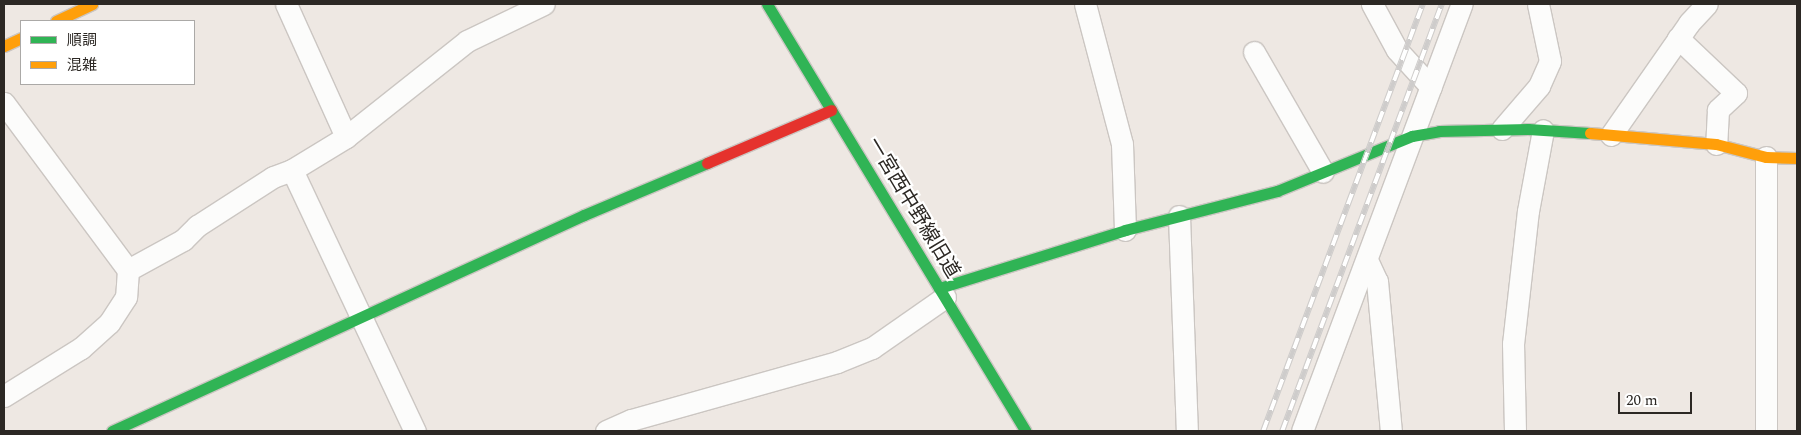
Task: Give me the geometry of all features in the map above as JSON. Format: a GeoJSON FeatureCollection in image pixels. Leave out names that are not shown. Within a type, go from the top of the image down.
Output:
{"type":"FeatureCollection","features":[{"type":"Feature","properties":{"kind":"street"},"geometry":{"type":"LineString","coordinates":[[58,20],[92,4]]}},
{"type":"Feature","properties":{"kind":"street"},"geometry":{"type":"LineString","coordinates":[[286,4],[346,137]]}},
{"type":"Feature","properties":{"kind":"street"},"geometry":{"type":"LineString","coordinates":[[128,270],[183,240],[197,226],[273,177],[292,170],[346,137],[467,41],[544,4]]}},
{"type":"Feature","properties":{"kind":"street","name":"一宮西中野線旧道"},"geometry":{"type":"LineString","coordinates":[[767,4],[1026,431]]}},
{"type":"Feature","properties":{"kind":"street"},"geometry":{"type":"LineString","coordinates":[[1085,4],[1122,144],[1125,230]]}},
{"type":"Feature","properties":{"kind":"street"},"geometry":{"type":"LineString","coordinates":[[1372,4],[1397,50],[1430,88]]}},
{"type":"Feature","properties":{"kind":"street"},"geometry":{"type":"LineString","coordinates":[[1302,431],[1462,4]]}},
{"type":"Feature","properties":{"kind":"street"},"geometry":{"type":"LineString","coordinates":[[1502,129],[1539,86],[1550,61],[1538,4]]}},
{"type":"Feature","properties":{"kind":"street"},"geometry":{"type":"LineString","coordinates":[[1611,135],[1678,38],[1706,4]]}},
{"type":"Feature","properties":{"kind":"street"},"geometry":{"type":"LineString","coordinates":[[4,46],[20,38]]}},
{"type":"Feature","properties":{"kind":"street"},"geometry":{"type":"LineString","coordinates":[[1678,38],[1736,93],[1718,110],[1716,144]]}},
{"type":"Feature","properties":{"kind":"street"},"geometry":{"type":"LineString","coordinates":[[1254,52],[1323,172]]}},
{"type":"Feature","properties":{"kind":"street"},"geometry":{"type":"LineString","coordinates":[[4,103],[128,270],[126,297],[109,323],[81,348],[4,396]]}},
{"type":"Feature","properties":{"kind":"street"},"geometry":{"type":"LineString","coordinates":[[112,431],[362,314],[831,110]]}},
{"type":"Feature","properties":{"kind":"street"},"geometry":{"type":"LineString","coordinates":[[1515,431],[1513,344],[1528,210],[1542,130]]}},
{"type":"Feature","properties":{"kind":"street"},"geometry":{"type":"LineString","coordinates":[[606,431],[631,420],[837,362],[872,348],[942,292],[1125,230],[1277,190],[1412,136],[1439,131],[1542,130],[1716,144],[1766,158],[1797,158]]}},
{"type":"Feature","properties":{"kind":"street"},"geometry":{"type":"LineString","coordinates":[[1766,158],[1766,431]]}},
{"type":"Feature","properties":{"kind":"street"},"geometry":{"type":"LineString","coordinates":[[292,170],[362,314],[415,431]]}},
{"type":"Feature","properties":{"kind":"street"},"geometry":{"type":"LineString","coordinates":[[1179,216],[1187,431]]}},
{"type":"Feature","properties":{"kind":"street"},"geometry":{"type":"LineString","coordinates":[[1367,260],[1377,281],[1390,431]]}},
{"type":"Feature","properties":{"kind":"railway"},"geometry":{"type":"LineString","coordinates":[[1263,431],[1423,4]]}},
{"type":"Feature","properties":{"kind":"railway"},"geometry":{"type":"LineString","coordinates":[[1282,431],[1442,4]]}},
{"type":"Feature","properties":{"kind":"traffic: fast"},"geometry":{"type":"LineString","coordinates":[[767,4],[1026,431]]}},
{"type":"Feature","properties":{"kind":"traffic: fast"},"geometry":{"type":"LineString","coordinates":[[939,288],[1125,230],[1277,191],[1412,136],[1439,131],[1528,129],[1590,133]]}},
{"type":"Feature","properties":{"kind":"traffic: fast"},"geometry":{"type":"LineString","coordinates":[[112,431],[584,215],[707,163]]}},
{"type":"Feature","properties":{"kind":"traffic: slow"},"geometry":{"type":"LineString","coordinates":[[58,20],[92,4]]}},
{"type":"Feature","properties":{"kind":"traffic: slow"},"geometry":{"type":"LineString","coordinates":[[4,46],[20,38]]}},
{"type":"Feature","properties":{"kind":"traffic: slow"},"geometry":{"type":"LineString","coordinates":[[1590,133],[1716,144],[1766,157],[1797,158]]}},
{"type":"Feature","properties":{"kind":"traffic: jam"},"geometry":{"type":"LineString","coordinates":[[707,163],[831,110]]}}]}
